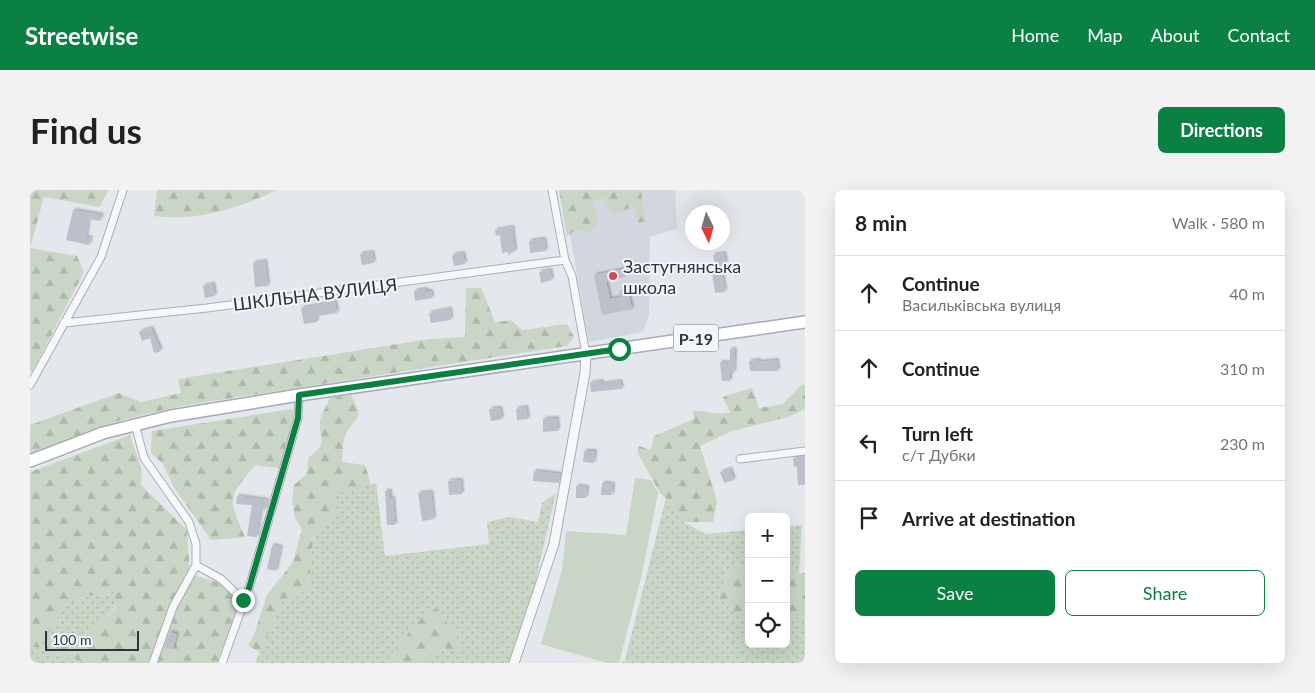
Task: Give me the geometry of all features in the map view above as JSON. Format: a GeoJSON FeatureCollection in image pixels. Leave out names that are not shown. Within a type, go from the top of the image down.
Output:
{"type":"FeatureCollection","features":[{"type":"Feature","properties":{"kind":"main road","name":"Р-19"},"geometry":{"type":"LineString","coordinates":[[30,461],[103,434],[135,424],[179,414],[805,322]]}},
{"type":"Feature","properties":{"kind":"street"},"geometry":{"type":"LineString","coordinates":[[30,385],[101,257],[123,190]]}},
{"type":"Feature","properties":{"kind":"street"},"geometry":{"type":"LineString","coordinates":[[514,663],[554,544],[585,373],[586,354],[572,276],[565,260],[552,190]]}},
{"type":"Feature","properties":{"kind":"street","name":"ШКІЛЬНА ВУЛИЦЯ"},"geometry":{"type":"LineString","coordinates":[[64,323],[207,308],[565,260]]}},
{"type":"Feature","properties":{"kind":"street"},"geometry":{"type":"LineString","coordinates":[[222,663],[243,600],[249,588],[298,418],[299,395]]}},
{"type":"Feature","properties":{"kind":"street"},"geometry":{"type":"LineString","coordinates":[[135,424],[144,458],[189,522],[196,544],[196,565],[173,607],[153,663]]}},
{"type":"Feature","properties":{"kind":"street"},"geometry":{"type":"LineString","coordinates":[[740,459],[805,452]]}},
{"type":"Feature","properties":{"kind":"street"},"geometry":{"type":"LineString","coordinates":[[196,565],[221,578],[243,600]]}},
{"type":"Feature","properties":{"kind":"shaded area","name":"Застугнянська школа"},"geometry":{"type":"Polygon","coordinates":[[[562,190],[675,190],[677,229],[650,237],[649,315],[643,332],[589,342],[562,190]]]}},
{"type":"Feature","properties":{"kind":"green space"},"geometry":{"type":"Polygon","coordinates":[[[30,190],[109,190],[99,207],[44,197],[30,248],[30,190]]]}},
{"type":"Feature","properties":{"kind":"green space"},"geometry":{"type":"Polygon","coordinates":[[[157,190],[277,190],[217,212],[186,217],[170,217],[154,216],[157,190]]]}},
{"type":"Feature","properties":{"kind":"green space"},"geometry":{"type":"Polygon","coordinates":[[[559,190],[641,190],[645,221],[639,223],[632,202],[628,209],[613,215],[604,198],[593,201],[598,223],[587,233],[577,229],[567,236],[559,190]]]}},
{"type":"Feature","properties":{"kind":"green space"},"geometry":{"type":"Polygon","coordinates":[[[30,248],[77,256],[84,272],[32,372],[30,371],[30,248]]]}},
{"type":"Feature","properties":{"kind":"green space"},"geometry":{"type":"Polygon","coordinates":[[[466,288],[481,288],[495,322],[511,320],[522,330],[567,324],[574,337],[567,346],[181,406],[118,421],[30,455],[30,425],[119,393],[141,402],[181,393],[178,379],[429,339],[465,337],[466,288]]]}},
{"type":"Feature","properties":{"kind":"green space"},"geometry":{"type":"Polygon","coordinates":[[[802,384],[805,385],[805,409],[788,417],[732,431],[700,446],[717,501],[713,522],[683,522],[677,508],[660,493],[637,452],[639,446],[651,450],[654,436],[694,419],[693,411],[721,414],[730,412],[723,397],[752,388],[759,408],[783,404],[802,384]]]}},
{"type":"Feature","properties":{"kind":"green space"},"geometry":{"type":"Polygon","coordinates":[[[351,395],[358,410],[358,417],[345,437],[342,462],[365,465],[371,485],[335,494],[335,521],[314,532],[308,590],[283,599],[260,652],[248,646],[255,632],[267,595],[293,562],[302,529],[295,518],[292,500],[294,485],[306,475],[309,457],[321,444],[320,421],[330,398],[351,395]]]}},
{"type":"Feature","properties":{"kind":"green space"},"geometry":{"type":"Polygon","coordinates":[[[292,409],[296,417],[279,468],[255,465],[235,492],[233,506],[245,537],[211,540],[173,486],[163,464],[151,453],[152,431],[292,409]]]}},
{"type":"Feature","properties":{"kind":"green space"},"geometry":{"type":"Polygon","coordinates":[[[130,435],[142,470],[141,485],[187,530],[190,574],[217,582],[241,600],[217,663],[88,663],[51,653],[98,625],[116,608],[114,590],[67,601],[40,647],[30,647],[30,472],[130,435]]]}},
{"type":"Feature","properties":{"kind":"green space"},"geometry":{"type":"Polygon","coordinates":[[[635,478],[651,480],[658,493],[642,574],[619,663],[607,663],[541,644],[562,570],[566,531],[626,535],[635,478]]]}},
{"type":"Feature","properties":{"kind":"green space"},"geometry":{"type":"Polygon","coordinates":[[[376,483],[385,556],[489,544],[487,522],[510,517],[538,522],[542,503],[556,493],[528,613],[509,663],[255,663],[283,599],[308,590],[314,532],[335,494],[376,483]]]}},
{"type":"Feature","properties":{"kind":"green space"},"geometry":{"type":"Polygon","coordinates":[[[666,498],[677,508],[683,522],[706,534],[745,530],[745,565],[733,563],[717,596],[745,621],[745,648],[790,648],[790,621],[805,614],[805,663],[621,663],[625,660],[666,498]]]}},
{"type":"Feature","properties":{"kind":"green space"},"geometry":{"type":"Polygon","coordinates":[[[802,525],[799,573],[790,572],[790,526],[802,525]]]}},
{"type":"Feature","properties":{"kind":"green space"},"geometry":{"type":"Polygon","coordinates":[[[733,563],[745,565],[745,621],[717,596],[733,563]]]}},
{"type":"Feature","properties":{"kind":"green space"},"geometry":{"type":"Polygon","coordinates":[[[790,572],[805,573],[805,614],[790,621],[790,572]]]}},
{"type":"Feature","properties":{"kind":"green space"},"geometry":{"type":"Polygon","coordinates":[[[114,590],[116,607],[98,625],[51,653],[89,663],[30,663],[30,647],[40,646],[67,601],[114,590]]]}},
{"type":"Feature","properties":{"kind":"green space"},"geometry":{"type":"Polygon","coordinates":[[[437,608],[457,637],[458,653],[439,646],[426,663],[384,663],[423,616],[437,608]]]}},
{"type":"Feature","properties":{"kind":"building"},"geometry":{"type":"Polygon","coordinates":[[[73,210],[102,215],[100,221],[89,219],[86,237],[91,238],[89,245],[66,240],[73,210]]]}},
{"type":"Feature","properties":{"kind":"building"},"geometry":{"type":"Polygon","coordinates":[[[512,227],[515,251],[508,255],[508,252],[502,253],[500,235],[496,236],[495,230],[512,227]]]}},
{"type":"Feature","properties":{"kind":"building"},"geometry":{"type":"Polygon","coordinates":[[[544,239],[546,251],[530,253],[529,241],[544,239]]]}},
{"type":"Feature","properties":{"kind":"building"},"geometry":{"type":"Polygon","coordinates":[[[372,252],[374,263],[362,265],[360,254],[372,252]]]}},
{"type":"Feature","properties":{"kind":"building"},"geometry":{"type":"Polygon","coordinates":[[[463,253],[465,264],[454,266],[452,255],[463,253]]]}},
{"type":"Feature","properties":{"kind":"building"},"geometry":{"type":"Polygon","coordinates":[[[724,253],[726,264],[721,265],[725,292],[715,293],[712,272],[716,271],[713,255],[724,253]]]}},
{"type":"Feature","properties":{"kind":"building"},"geometry":{"type":"Polygon","coordinates":[[[265,261],[268,286],[255,287],[253,263],[265,261]]]}},
{"type":"Feature","properties":{"kind":"building"},"geometry":{"type":"Polygon","coordinates":[[[624,269],[625,277],[606,281],[610,299],[620,297],[619,293],[628,291],[632,309],[602,315],[594,275],[624,269]]]}},
{"type":"Feature","properties":{"kind":"building"},"geometry":{"type":"Polygon","coordinates":[[[550,270],[552,280],[541,283],[539,272],[550,270]]]}},
{"type":"Feature","properties":{"kind":"building"},"geometry":{"type":"Polygon","coordinates":[[[213,284],[215,296],[205,298],[203,286],[213,284]]]}},
{"type":"Feature","properties":{"kind":"building"},"geometry":{"type":"Polygon","coordinates":[[[426,289],[426,291],[431,291],[432,298],[415,301],[414,291],[426,289]]]}},
{"type":"Feature","properties":{"kind":"building"},"geometry":{"type":"Polygon","coordinates":[[[335,302],[337,313],[316,316],[317,322],[304,324],[301,308],[335,302]]]}},
{"type":"Feature","properties":{"kind":"building"},"geometry":{"type":"Polygon","coordinates":[[[450,309],[451,320],[431,323],[429,313],[450,309]]]}},
{"type":"Feature","properties":{"kind":"building"},"geometry":{"type":"Polygon","coordinates":[[[151,328],[161,351],[154,353],[150,338],[142,341],[139,332],[151,328]]]}},
{"type":"Feature","properties":{"kind":"building"},"geometry":{"type":"Polygon","coordinates":[[[730,349],[735,350],[734,373],[730,373],[730,381],[722,381],[720,362],[730,363],[730,349]]]}},
{"type":"Feature","properties":{"kind":"building"},"geometry":{"type":"Polygon","coordinates":[[[759,360],[759,362],[777,360],[778,371],[750,371],[749,361],[759,360]]]}},
{"type":"Feature","properties":{"kind":"building"},"geometry":{"type":"Polygon","coordinates":[[[601,381],[602,384],[620,381],[622,389],[591,392],[590,383],[601,381]]]}},
{"type":"Feature","properties":{"kind":"building"},"geometry":{"type":"Polygon","coordinates":[[[526,407],[528,419],[517,420],[516,409],[526,407]]]}},
{"type":"Feature","properties":{"kind":"building"},"geometry":{"type":"Polygon","coordinates":[[[500,408],[502,419],[491,421],[489,409],[500,408]]]}},
{"type":"Feature","properties":{"kind":"building"},"geometry":{"type":"Polygon","coordinates":[[[557,418],[558,431],[543,432],[543,419],[557,418]]]}},
{"type":"Feature","properties":{"kind":"building"},"geometry":{"type":"Polygon","coordinates":[[[584,451],[595,451],[594,463],[583,462],[584,451]]]}},
{"type":"Feature","properties":{"kind":"building"},"geometry":{"type":"Polygon","coordinates":[[[805,456],[805,485],[798,485],[797,466],[794,467],[793,458],[805,456]]]}},
{"type":"Feature","properties":{"kind":"building"},"geometry":{"type":"Polygon","coordinates":[[[730,469],[734,480],[724,483],[720,472],[730,469]]]}},
{"type":"Feature","properties":{"kind":"building"},"geometry":{"type":"Polygon","coordinates":[[[534,471],[560,474],[559,483],[533,481],[534,471]]]}},
{"type":"Feature","properties":{"kind":"building"},"geometry":{"type":"Polygon","coordinates":[[[461,480],[462,494],[449,495],[448,481],[461,480]]]}},
{"type":"Feature","properties":{"kind":"building"},"geometry":{"type":"Polygon","coordinates":[[[602,483],[613,484],[612,495],[601,495],[602,483]]]}},
{"type":"Feature","properties":{"kind":"building"},"geometry":{"type":"Polygon","coordinates":[[[576,486],[587,487],[586,498],[576,498],[576,486]]]}},
{"type":"Feature","properties":{"kind":"building"},"geometry":{"type":"Polygon","coordinates":[[[385,491],[390,491],[390,499],[393,498],[395,525],[387,525],[385,491]]]}},
{"type":"Feature","properties":{"kind":"building"},"geometry":{"type":"Polygon","coordinates":[[[431,492],[434,519],[422,521],[418,493],[431,492]]]}},
{"type":"Feature","properties":{"kind":"building"},"geometry":{"type":"Polygon","coordinates":[[[237,496],[267,500],[265,510],[261,509],[257,537],[247,536],[252,505],[236,504],[237,496]]]}},
{"type":"Feature","properties":{"kind":"building"},"geometry":{"type":"Polygon","coordinates":[[[272,545],[281,547],[276,571],[267,569],[272,545]]]}},
{"type":"Feature","properties":{"kind":"building"},"geometry":{"type":"Polygon","coordinates":[[[170,632],[177,634],[173,649],[164,647],[170,632]]]}},
{"type":"Feature","properties":{"kind":"place","name":"Застугнянська школа"},"geometry":{"type":"Point","coordinates":[613,276]}},
{"type":"Feature","properties":{"kind":"route"},"geometry":{"type":"LineString","coordinates":[[243,600],[249,588],[298,418],[300,410],[299,395],[619,349]]}}]}
